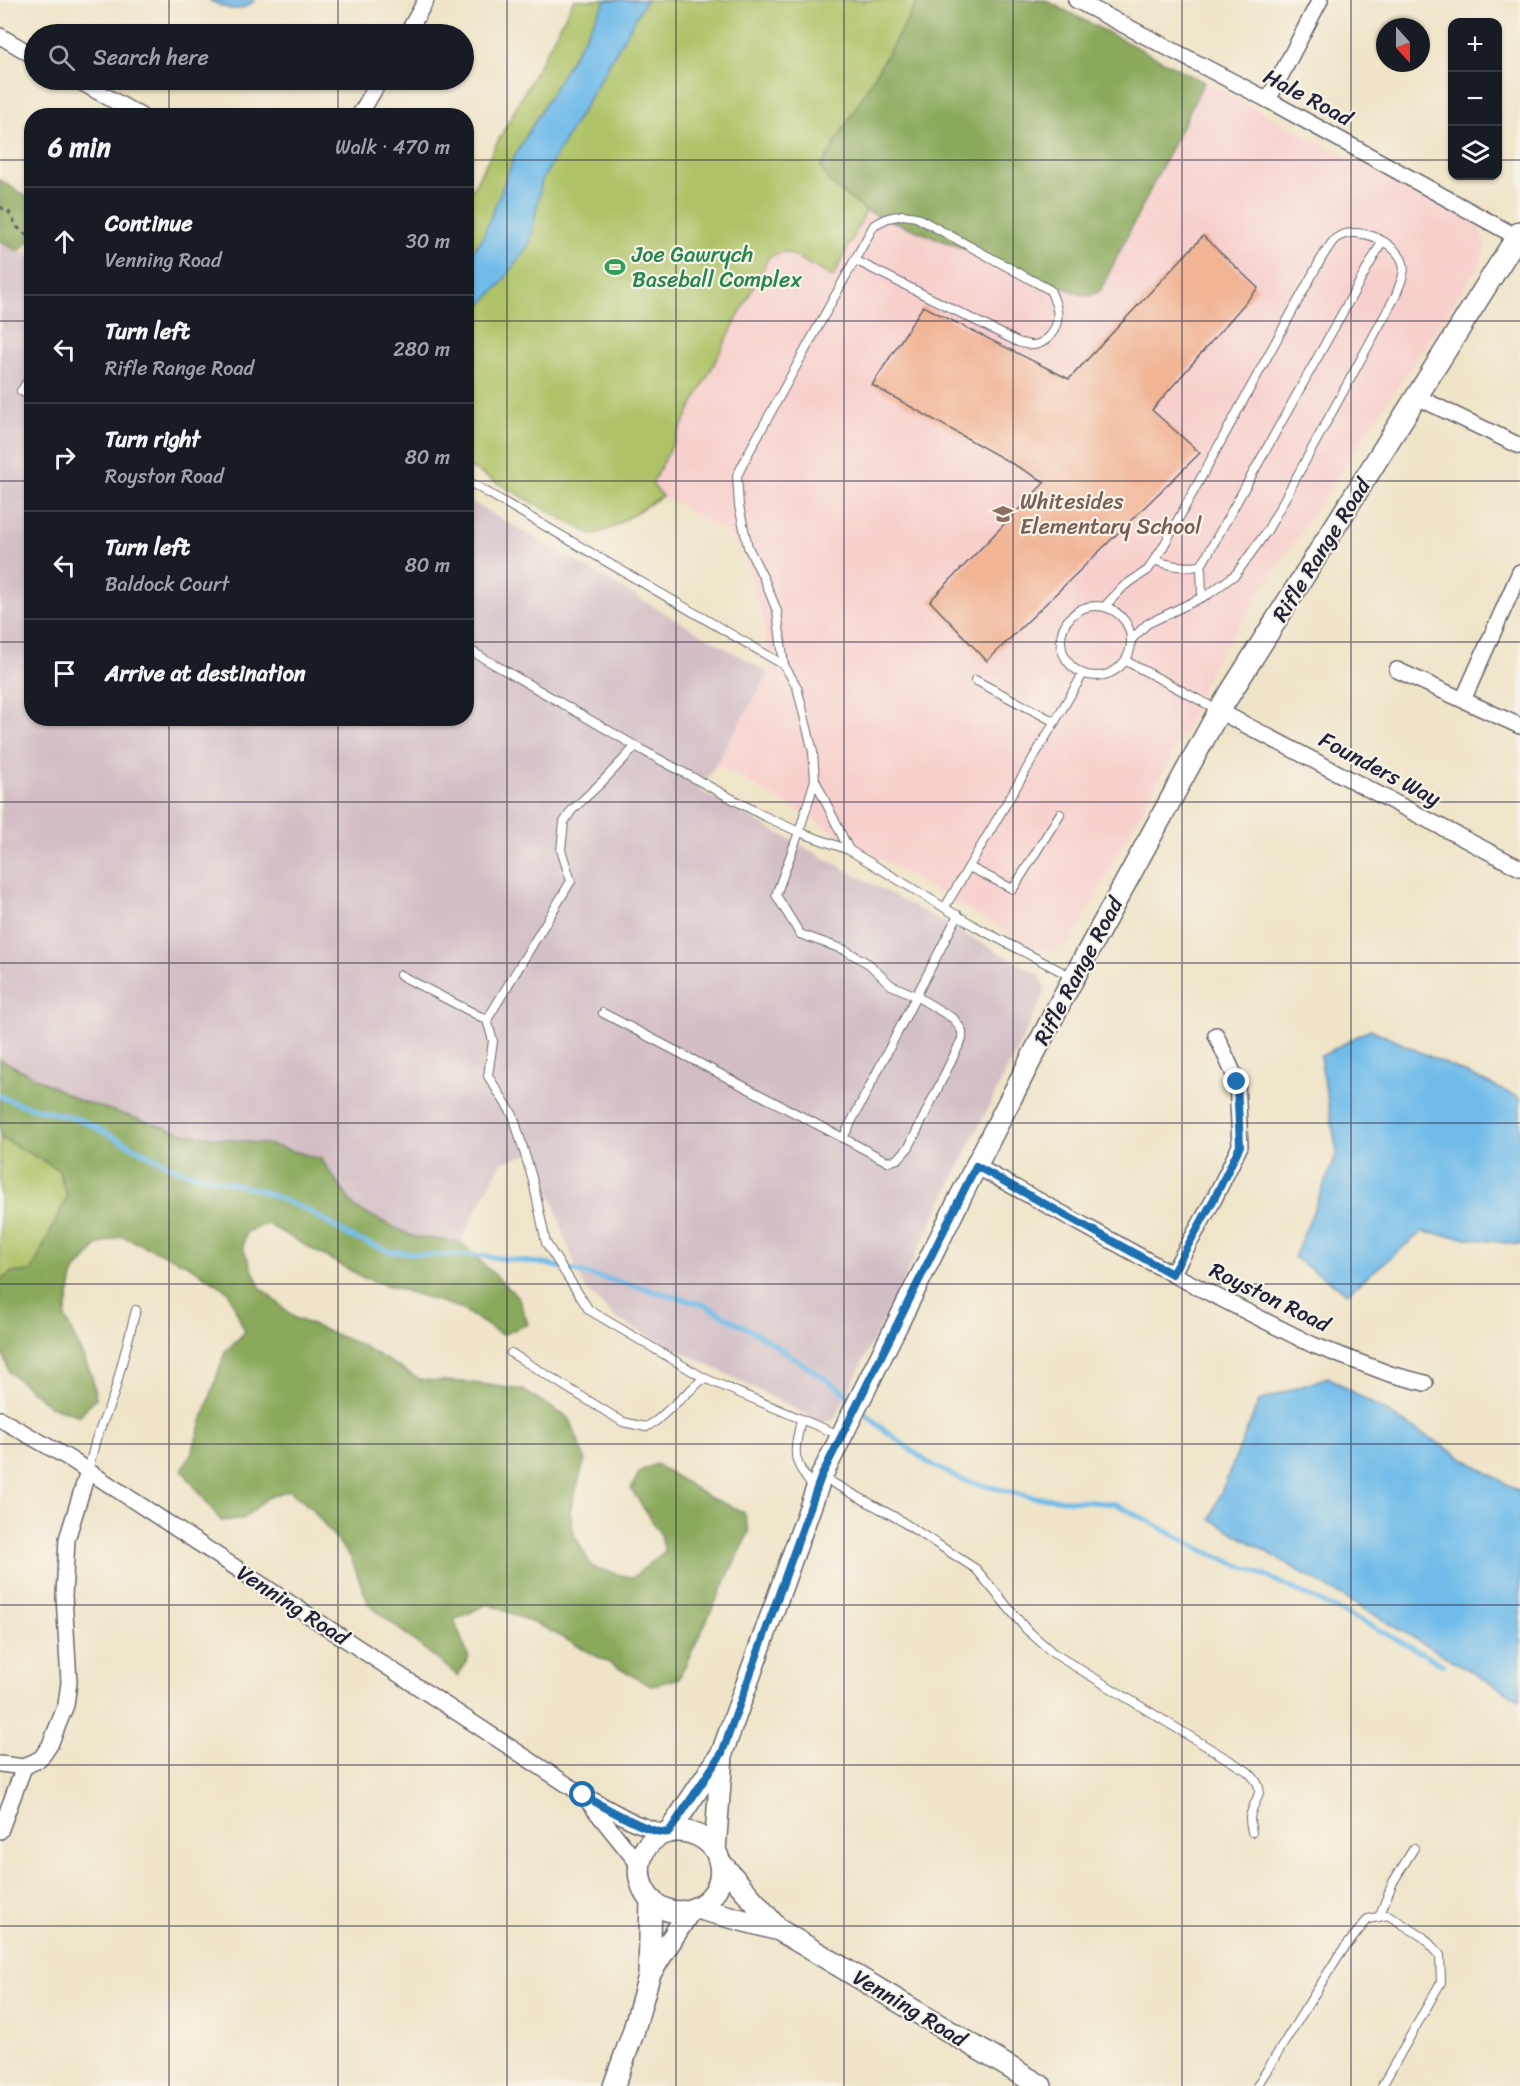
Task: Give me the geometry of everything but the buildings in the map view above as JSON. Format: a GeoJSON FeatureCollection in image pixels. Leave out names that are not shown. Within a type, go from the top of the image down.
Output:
{"type":"FeatureCollection","features":[{"type":"Feature","properties":{"kind":"main road","name":"Rifle Range Road"},"geometry":{"type":"LineString","coordinates":[[667,1833],[722,1753],[819,1484],[976,1166],[1074,978],[1220,711],[1519,235]]}},
{"type":"Feature","properties":{"kind":"main road","name":"Rifle Range Road"},"geometry":{"type":"LineString","coordinates":[[718,1856],[722,1753]]}},
{"type":"Feature","properties":{"kind":"main road"},"geometry":{"type":"LineString","coordinates":[[614,2086],[633,2033],[649,1976],[651,1900],[642,1884],[640,1866],[643,1854],[649,1844],[667,1833],[682,1830],[695,1833],[706,1840],[718,1856],[721,1876],[717,1889],[708,1900],[693,1909],[649,1976]]}},
{"type":"Feature","properties":{"kind":"main road","name":"Venning Road"},"geometry":{"type":"LineString","coordinates":[[718,1856],[779,1930]]}},
{"type":"Feature","properties":{"kind":"main road"},"geometry":{"type":"LineString","coordinates":[[651,1900],[669,1910],[693,1909]]}},
{"type":"Feature","properties":{"kind":"main road","name":"Venning Road"},"geometry":{"type":"LineString","coordinates":[[693,1909],[779,1930],[1041,2086]]}},
{"type":"Feature","properties":{"kind":"street"},"geometry":{"type":"LineString","coordinates":[[413,24],[426,0]]}},
{"type":"Feature","properties":{"kind":"street","name":"Hale Road"},"geometry":{"type":"LineString","coordinates":[[1076,0],[1519,235]]}},
{"type":"Feature","properties":{"kind":"street"},"geometry":{"type":"LineString","coordinates":[[1268,100],[1320,0]]}},
{"type":"Feature","properties":{"kind":"street"},"geometry":{"type":"LineString","coordinates":[[0,36],[24,50]]}},
{"type":"Feature","properties":{"kind":"street"},"geometry":{"type":"LineString","coordinates":[[95,90],[127,108]]}},
{"type":"Feature","properties":{"kind":"street"},"geometry":{"type":"LineString","coordinates":[[364,108],[374,90]]}},
{"type":"Feature","properties":{"kind":"street"},"geometry":{"type":"LineString","coordinates":[[1417,397],[1520,446]]}},
{"type":"Feature","properties":{"kind":"street"},"geometry":{"type":"LineString","coordinates":[[1463,700],[1520,572]]}},
{"type":"Feature","properties":{"kind":"street"},"geometry":{"type":"LineString","coordinates":[[1397,670],[1520,726]]}},
{"type":"Feature","properties":{"kind":"street","name":"Founders Way"},"geometry":{"type":"LineString","coordinates":[[1220,711],[1520,868]]}},
{"type":"Feature","properties":{"kind":"street"},"geometry":{"type":"LineString","coordinates":[[1172,1274],[1214,1199],[1240,1146],[1237,1082],[1216,1035]]}},
{"type":"Feature","properties":{"kind":"street","name":"Royston Road"},"geometry":{"type":"LineString","coordinates":[[976,1166],[1172,1274],[1313,1345],[1390,1374],[1425,1383]]}},
{"type":"Feature","properties":{"kind":"street","name":"Venning Road"},"geometry":{"type":"LineString","coordinates":[[0,1419],[88,1471],[583,1795],[635,1822],[667,1833]]}},
{"type":"Feature","properties":{"kind":"street"},"geometry":{"type":"LineString","coordinates":[[0,1764],[24,1767],[41,1758],[46,1752],[66,1704],[69,1683],[64,1596],[67,1539],[88,1471]]}},
{"type":"Feature","properties":{"kind":"street"},"geometry":{"type":"LineString","coordinates":[[0,1831],[24,1767]]}},
{"type":"Feature","properties":{"kind":"street","name":"Venning Road"},"geometry":{"type":"LineString","coordinates":[[583,1795],[640,1866]]}},
{"type":"Feature","properties":{"kind":"lane"},"geometry":{"type":"LineString","coordinates":[[603,1013],[888,1162],[898,1159],[909,1147],[962,1039],[962,1031],[954,1019],[916,996],[891,985],[869,964],[845,950],[800,934],[776,895],[815,780],[813,752],[797,687],[784,665],[777,611],[748,547],[739,506],[737,476],[874,225],[888,218],[903,215],[916,217],[1050,290],[1059,316],[1057,327],[1046,340],[1033,345],[1018,342],[855,260]]}},
{"type":"Feature","properties":{"kind":"lane"},"geometry":{"type":"LineString","coordinates":[[1105,606],[1124,586],[1148,570],[1321,259],[1335,239],[1351,233],[1372,237],[1393,248],[1403,261],[1404,271],[1396,295],[1267,531],[1236,574],[1202,597],[1147,624],[1132,639]]}},
{"type":"Feature","properties":{"kind":"lane"},"geometry":{"type":"LineString","coordinates":[[1202,597],[1201,566],[1382,242]]}},
{"type":"Feature","properties":{"kind":"lane"},"geometry":{"type":"LineString","coordinates":[[474,485],[784,665]]}},
{"type":"Feature","properties":{"kind":"lane"},"geometry":{"type":"LineString","coordinates":[[1154,560],[1185,568],[1201,566]]}},
{"type":"Feature","properties":{"kind":"lane"},"geometry":{"type":"LineString","coordinates":[[1094,605],[1105,606],[1124,618],[1130,628],[1132,639],[1131,651],[1126,661],[1108,675],[1095,677],[1073,668],[1065,659],[1061,648],[1061,635],[1072,614],[1094,605]]}},
{"type":"Feature","properties":{"kind":"lane"},"geometry":{"type":"LineString","coordinates":[[474,653],[762,815],[799,832],[849,850],[958,915],[1074,978]]}},
{"type":"Feature","properties":{"kind":"lane"},"geometry":{"type":"LineString","coordinates":[[1126,661],[1220,711]]}},
{"type":"Feature","properties":{"kind":"lane"},"geometry":{"type":"LineString","coordinates":[[945,907],[1083,674]]}},
{"type":"Feature","properties":{"kind":"lane"},"geometry":{"type":"LineString","coordinates":[[975,680],[1055,722]]}},
{"type":"Feature","properties":{"kind":"lane"},"geometry":{"type":"LineString","coordinates":[[487,1020],[571,881],[561,850],[564,822],[572,810],[636,746]]}},
{"type":"Feature","properties":{"kind":"lane"},"geometry":{"type":"LineString","coordinates":[[815,780],[849,850]]}},
{"type":"Feature","properties":{"kind":"lane"},"geometry":{"type":"LineString","coordinates":[[969,867],[1012,889],[1060,814]]}},
{"type":"Feature","properties":{"kind":"lane"},"geometry":{"type":"LineString","coordinates":[[843,1138],[958,915]]}},
{"type":"Feature","properties":{"kind":"lane"},"geometry":{"type":"LineString","coordinates":[[400,975],[487,1020],[493,1041],[488,1076],[513,1115],[533,1181],[546,1244],[589,1310],[704,1378],[841,1436]]}},
{"type":"Feature","properties":{"kind":"lane"},"geometry":{"type":"LineString","coordinates":[[88,1471],[96,1439],[114,1394],[136,1310]]}},
{"type":"Feature","properties":{"kind":"lane"},"geometry":{"type":"LineString","coordinates":[[511,1353],[623,1422],[646,1427],[656,1421],[704,1378]]}},
{"type":"Feature","properties":{"kind":"lane"},"geometry":{"type":"LineString","coordinates":[[801,1420],[794,1451],[800,1470],[819,1484],[895,1517],[976,1569],[1026,1629],[1053,1653],[1257,1779],[1260,1794],[1250,1817],[1252,1832]]}},
{"type":"Feature","properties":{"kind":"lane"},"geometry":{"type":"LineString","coordinates":[[1379,1917],[1393,1882],[1414,1848]]}},
{"type":"Feature","properties":{"kind":"lane"},"geometry":{"type":"LineString","coordinates":[[1257,2086],[1339,1955],[1368,1919],[1388,1915],[1423,1937],[1440,1954],[1441,1982],[1382,2086]]}},
{"type":"Feature","properties":{"kind":"path"},"geometry":{"type":"LineString","coordinates":[[0,207],[9,212],[17,227],[24,233]]}},
{"type":"Feature","properties":{"kind":"shaded area","name":"Whitesides Elementary School"},"geometry":{"type":"Polygon","coordinates":[[[1204,82],[1478,224],[1486,248],[1480,263],[1213,664],[1184,732],[1071,942],[1051,951],[1037,950],[716,763],[769,673],[764,624],[743,553],[725,531],[662,496],[652,485],[769,257],[785,251],[833,277],[866,211],[1089,296],[1100,291],[1204,82]]]}},
{"type":"Feature","properties":{"kind":"shaded area"},"geometry":{"type":"Polygon","coordinates":[[[0,241],[24,253],[24,726],[474,726],[474,503],[769,673],[700,791],[1040,975],[1045,990],[835,1418],[823,1423],[617,1319],[585,1288],[566,1242],[537,1151],[501,1163],[460,1242],[414,1237],[355,1208],[321,1158],[272,1145],[187,1134],[78,1100],[0,1059],[0,241]]]}},
{"type":"Feature","properties":{"kind":"green space","name":"Joe Gawrych Baseball Complex"},"geometry":{"type":"Polygon","coordinates":[[[574,0],[919,0],[822,167],[830,183],[866,211],[833,277],[785,251],[769,257],[652,484],[662,496],[613,527],[592,535],[474,470],[474,186],[574,0]]]}},
{"type":"Feature","properties":{"kind":"green space"},"geometry":{"type":"Polygon","coordinates":[[[919,0],[1045,0],[1204,82],[1100,291],[1089,296],[1080,294],[866,211],[830,183],[821,167],[919,0]]]}},
{"type":"Feature","properties":{"kind":"green space"},"geometry":{"type":"Polygon","coordinates":[[[0,180],[24,195],[24,246],[19,251],[0,241],[0,180]]]}},
{"type":"Feature","properties":{"kind":"green space"},"geometry":{"type":"Polygon","coordinates":[[[0,1059],[78,1100],[187,1134],[272,1145],[321,1159],[355,1208],[414,1237],[460,1242],[518,1297],[528,1324],[502,1335],[460,1308],[364,1278],[267,1224],[246,1232],[243,1248],[260,1287],[295,1318],[359,1344],[421,1380],[466,1382],[523,1390],[570,1419],[585,1459],[570,1511],[574,1534],[592,1567],[632,1578],[665,1551],[660,1533],[631,1489],[640,1471],[656,1464],[707,1496],[744,1512],[749,1532],[679,1678],[651,1686],[545,1628],[488,1604],[454,1620],[469,1658],[458,1676],[369,1605],[351,1558],[312,1509],[289,1490],[267,1498],[243,1519],[221,1521],[182,1470],[192,1452],[225,1352],[245,1332],[228,1291],[188,1265],[122,1236],[98,1245],[74,1272],[65,1317],[92,1376],[96,1398],[79,1416],[50,1406],[9,1372],[0,1344],[0,1281],[12,1272],[31,1272],[67,1197],[58,1169],[0,1137],[0,1059]]]}},
{"type":"Feature","properties":{"kind":"green space"},"geometry":{"type":"Polygon","coordinates":[[[0,1137],[58,1169],[67,1197],[31,1273],[12,1272],[0,1281],[0,1137]]]}},
{"type":"Feature","properties":{"kind":"water"},"geometry":{"type":"Polygon","coordinates":[[[209,0],[255,0],[244,8],[233,9],[209,0]]]}},
{"type":"Feature","properties":{"kind":"water"},"geometry":{"type":"Polygon","coordinates":[[[606,0],[646,0],[542,180],[530,243],[501,284],[474,312],[474,250],[483,237],[515,155],[606,0]]]}},
{"type":"Feature","properties":{"kind":"water"},"geometry":{"type":"Polygon","coordinates":[[[1370,1029],[1520,1098],[1520,1245],[1422,1232],[1347,1293],[1294,1258],[1337,1153],[1320,1057],[1370,1029]]]}},
{"type":"Feature","properties":{"kind":"water"},"geometry":{"type":"Polygon","coordinates":[[[1328,1377],[1520,1492],[1520,1700],[1210,1519],[1259,1401],[1328,1377]]]}},
{"type":"Feature","properties":{"kind":"waterway"},"geometry":{"type":"LineString","coordinates":[[0,1096],[19,1104],[81,1120],[178,1170],[259,1190],[309,1211],[351,1237],[389,1251],[426,1255],[475,1255],[546,1264],[705,1305],[766,1339],[839,1388],[854,1401]]}},
{"type":"Feature","properties":{"kind":"waterway"},"geometry":{"type":"LineString","coordinates":[[860,1408],[878,1425],[927,1462],[962,1480],[1031,1497],[1116,1504],[1204,1551],[1266,1576],[1370,1625],[1443,1665]]}},
{"type":"Feature","properties":{"kind":"place","name":"Joe Gawrych Baseball Complex"},"geometry":{"type":"Point","coordinates":[615,267]}},
{"type":"Feature","properties":{"kind":"place","name":"Whitesides Elementary School"},"geometry":{"type":"Point","coordinates":[1003,514]}},
{"type":"Feature","properties":{"kind":"route"},"geometry":{"type":"LineString","coordinates":[[583,1795],[635,1822],[664,1833],[669,1832],[722,1753],[821,1477],[976,1166],[1172,1274],[1214,1199],[1240,1146],[1237,1082]]}}]}
